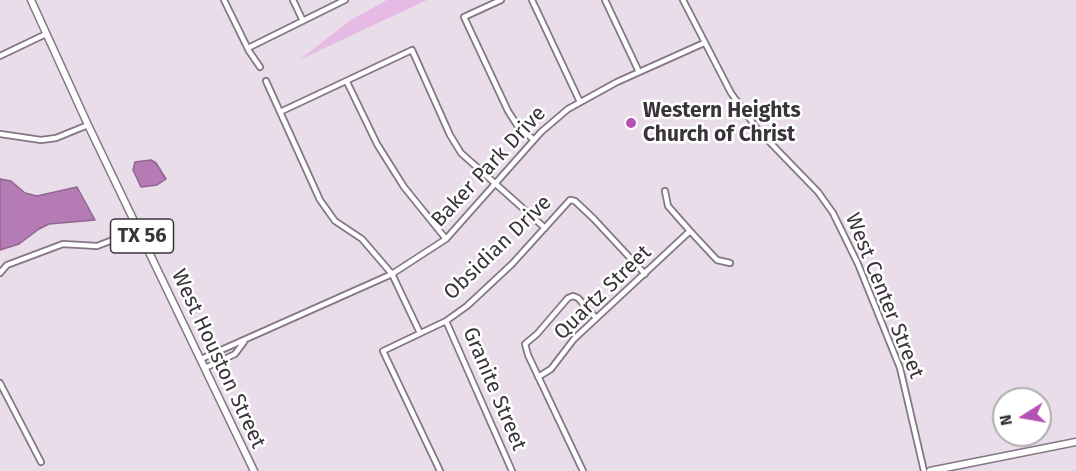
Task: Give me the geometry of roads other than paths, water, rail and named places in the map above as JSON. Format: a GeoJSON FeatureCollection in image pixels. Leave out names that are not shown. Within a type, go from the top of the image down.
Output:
{"type":"FeatureCollection","features":[{"type":"Feature","properties":{"kind":"main road","name":"West Houston Street"},"geometry":{"type":"LineString","coordinates":[[31,0],[88,125],[254,471]]}},
{"type":"Feature","properties":{"kind":"main road"},"geometry":{"type":"LineString","coordinates":[[930,471],[1076,442]]}},
{"type":"Feature","properties":{"kind":"street"},"geometry":{"type":"LineString","coordinates":[[224,0],[260,67]]}},
{"type":"Feature","properties":{"kind":"street"},"geometry":{"type":"LineString","coordinates":[[293,0],[303,21]]}},
{"type":"Feature","properties":{"kind":"street"},"geometry":{"type":"LineString","coordinates":[[248,48],[345,0]]}},
{"type":"Feature","properties":{"kind":"street"},"geometry":{"type":"LineString","coordinates":[[501,0],[464,18],[508,111],[517,125],[534,140]]}},
{"type":"Feature","properties":{"kind":"street"},"geometry":{"type":"LineString","coordinates":[[532,0],[580,102]]}},
{"type":"Feature","properties":{"kind":"street"},"geometry":{"type":"LineString","coordinates":[[605,0],[639,72]]}},
{"type":"Feature","properties":{"kind":"street","name":"West Center Street"},"geometry":{"type":"LineString","coordinates":[[683,0],[731,93],[758,130],[818,192],[833,213],[858,264],[900,368],[924,471]]}},
{"type":"Feature","properties":{"kind":"street"},"geometry":{"type":"LineString","coordinates":[[0,56],[46,34]]}},
{"type":"Feature","properties":{"kind":"street","name":"Baker Park Drive"},"geometry":{"type":"LineString","coordinates":[[201,359],[392,274],[446,239],[534,140],[568,109],[639,72],[704,43]]}},
{"type":"Feature","properties":{"kind":"street"},"geometry":{"type":"LineString","coordinates":[[280,112],[412,50],[450,135],[461,153],[545,228]]}},
{"type":"Feature","properties":{"kind":"street"},"geometry":{"type":"LineString","coordinates":[[266,81],[320,200],[335,221],[362,239],[392,274],[420,333]]}},
{"type":"Feature","properties":{"kind":"street"},"geometry":{"type":"LineString","coordinates":[[347,81],[377,144],[404,187],[446,239]]}},
{"type":"Feature","properties":{"kind":"street"},"geometry":{"type":"LineString","coordinates":[[0,135],[41,140],[56,138],[88,125]]}},
{"type":"Feature","properties":{"kind":"street"},"geometry":{"type":"LineString","coordinates":[[665,191],[668,206],[690,231],[717,260],[730,262]]}},
{"type":"Feature","properties":{"kind":"street","name":"Obsidian Drive"},"geometry":{"type":"LineString","coordinates":[[440,471],[383,351],[446,321],[484,292],[570,200],[575,201],[594,219],[645,274]]}},
{"type":"Feature","properties":{"kind":"street"},"geometry":{"type":"LineString","coordinates":[[0,273],[7,265],[63,244],[97,246],[139,230]]}},
{"type":"Feature","properties":{"kind":"street","name":"Quartz Street"},"geometry":{"type":"LineString","coordinates":[[538,377],[551,369],[574,339],[690,231]]}},
{"type":"Feature","properties":{"kind":"street"},"geometry":{"type":"LineString","coordinates":[[583,471],[528,356],[525,345],[568,298],[573,296],[578,298],[596,318]]}},
{"type":"Feature","properties":{"kind":"street","name":"Granite Street"},"geometry":{"type":"LineString","coordinates":[[446,321],[512,471]]}},
{"type":"Feature","properties":{"kind":"street"},"geometry":{"type":"LineString","coordinates":[[205,368],[235,354],[246,339]]}},
{"type":"Feature","properties":{"kind":"street"},"geometry":{"type":"LineString","coordinates":[[0,383],[41,462]]}},
{"type":"Feature","properties":{"kind":"place","name":"Western Heights Church of Christ"},"geometry":{"type":"Point","coordinates":[631,123]}}]}
